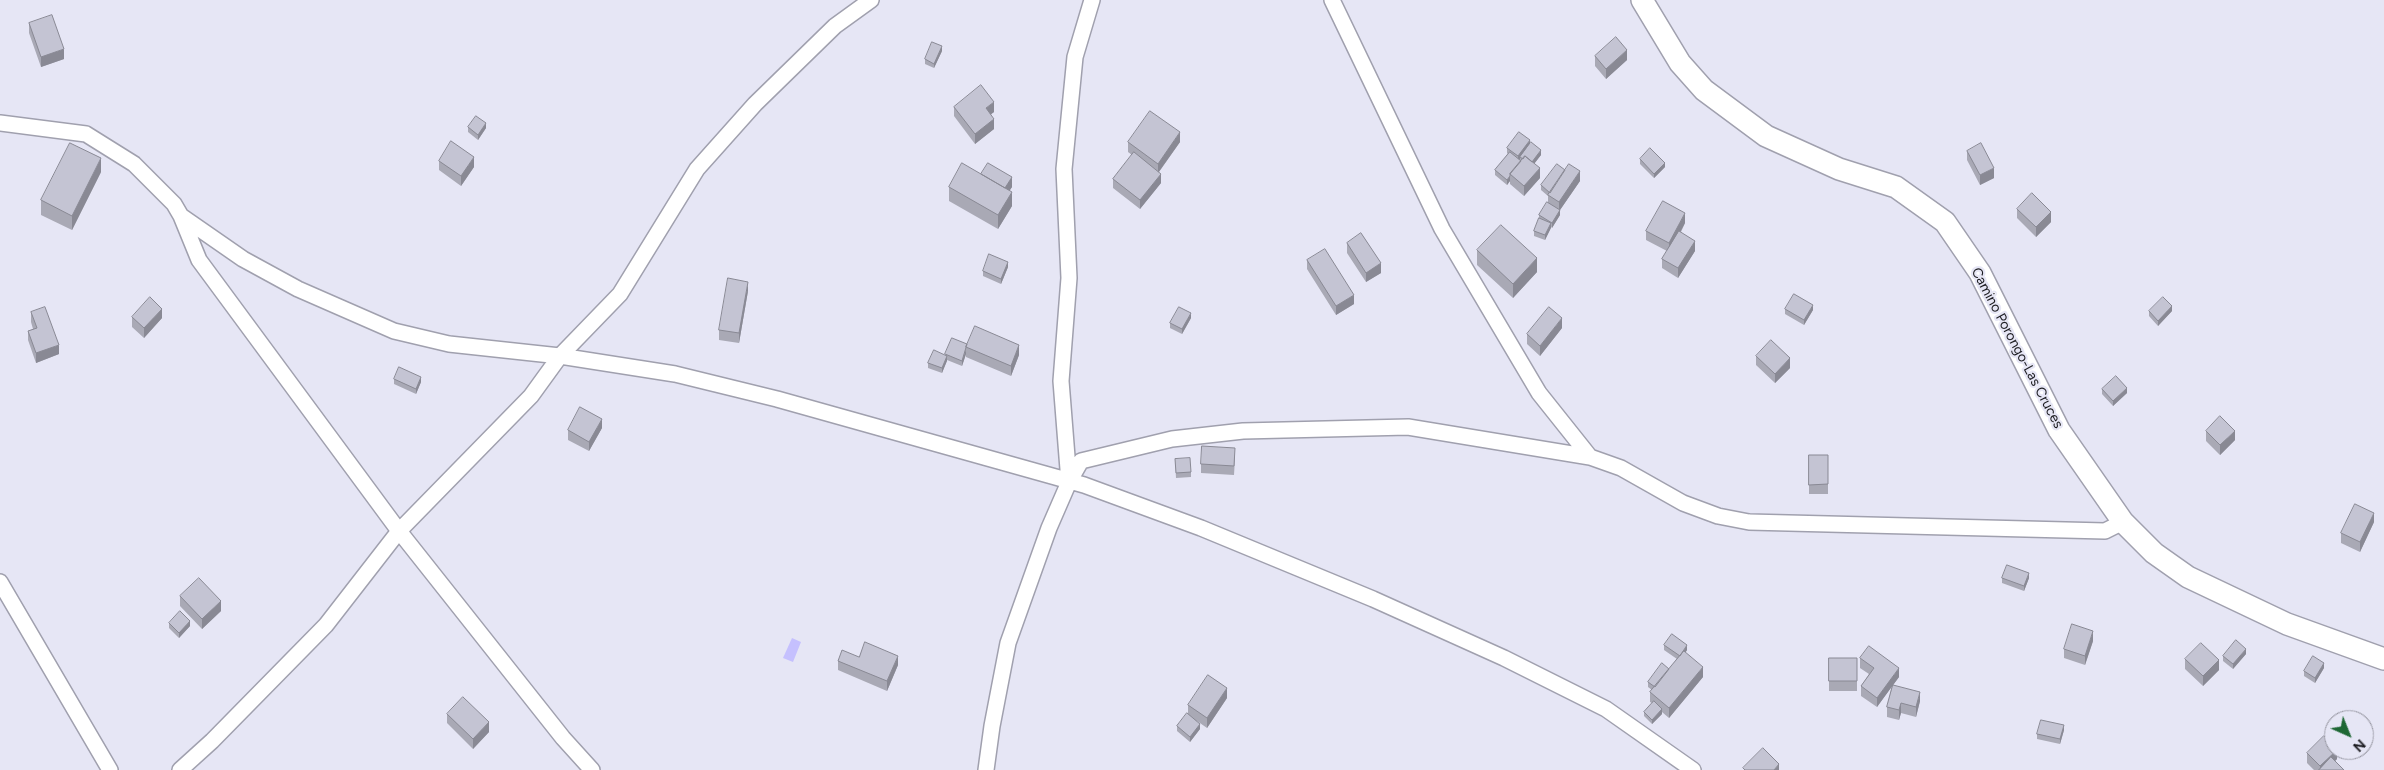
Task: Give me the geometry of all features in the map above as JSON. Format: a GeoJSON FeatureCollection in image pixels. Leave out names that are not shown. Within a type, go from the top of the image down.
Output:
{"type":"FeatureCollection","features":[{"type":"Feature","properties":{"kind":"main road","name":"Camino Porongo-Las Cruces"},"geometry":{"type":"LineString","coordinates":[[1642,0],[1680,63],[1704,90],[1766,136],[1838,169],[1896,187],[1945,222],[1980,273],[2059,430],[2123,522],[2154,553],[2188,576],[2287,624],[2384,659]]}},
{"type":"Feature","properties":{"kind":"street"},"geometry":{"type":"LineString","coordinates":[[180,770],[212,741],[326,625],[400,531],[532,396],[560,356],[620,294],[697,169],[761,98],[835,26],[871,0]]}},
{"type":"Feature","properties":{"kind":"street"},"geometry":{"type":"LineString","coordinates":[[1069,482],[1061,381],[1069,278],[1064,169],[1075,57],[1092,0]]}},
{"type":"Feature","properties":{"kind":"street"},"geometry":{"type":"LineString","coordinates":[[1332,0],[1442,229],[1539,393],[1590,457]]}},
{"type":"Feature","properties":{"kind":"street"},"geometry":{"type":"LineString","coordinates":[[0,123],[51,128],[86,134],[134,164],[174,204],[182,216],[199,260],[400,531],[563,738],[592,770]]}},
{"type":"Feature","properties":{"kind":"street"},"geometry":{"type":"LineString","coordinates":[[182,216],[242,258],[298,289],[394,331],[449,344],[560,356],[675,374],[777,398],[1084,485],[1201,528],[1373,599],[1504,658],[1606,709],[1692,770]]}},
{"type":"Feature","properties":{"kind":"street"},"geometry":{"type":"LineString","coordinates":[[986,770],[992,726],[1008,643],[1049,528],[1081,460],[1172,439],[1243,431],[1408,427],[1590,457],[1621,468],[1683,503],[1718,516],[1749,522],[2105,531],[2123,522]]}},
{"type":"Feature","properties":{"kind":"street"},"geometry":{"type":"LineString","coordinates":[[0,582],[110,770]]}},
{"type":"Feature","properties":{"kind":"shaded area"},"geometry":{"type":"Polygon","coordinates":[[[792,638],[801,642],[793,662],[783,658],[792,638]]]}},
{"type":"Feature","properties":{"kind":"building"},"geometry":{"type":"Polygon","coordinates":[[[52,15],[64,49],[41,57],[29,23],[52,15]]]}},
{"type":"Feature","properties":{"kind":"building"},"geometry":{"type":"Polygon","coordinates":[[[1616,37],[1627,50],[1606,69],[1595,56],[1616,37]]]}},
{"type":"Feature","properties":{"kind":"building"},"geometry":{"type":"Polygon","coordinates":[[[932,42],[942,46],[934,64],[925,59],[932,42]]]}},
{"type":"Feature","properties":{"kind":"building"},"geometry":{"type":"Polygon","coordinates":[[[981,85],[994,102],[986,108],[994,119],[975,134],[954,107],[981,85]]]}},
{"type":"Feature","properties":{"kind":"building"},"geometry":{"type":"Polygon","coordinates":[[[1150,111],[1180,132],[1158,164],[1128,142],[1150,111]]]}},
{"type":"Feature","properties":{"kind":"building"},"geometry":{"type":"Polygon","coordinates":[[[476,116],[486,123],[478,135],[468,127],[476,116]]]}},
{"type":"Feature","properties":{"kind":"building"},"geometry":{"type":"Polygon","coordinates":[[[1519,132],[1530,140],[1518,156],[1507,148],[1519,132]]]}},
{"type":"Feature","properties":{"kind":"building"},"geometry":{"type":"Polygon","coordinates":[[[451,141],[474,157],[461,176],[439,161],[451,141]]]}},
{"type":"Feature","properties":{"kind":"building"},"geometry":{"type":"Polygon","coordinates":[[[1531,142],[1541,150],[1532,162],[1525,156],[1523,159],[1520,157],[1531,142]]]}},
{"type":"Feature","properties":{"kind":"building"},"geometry":{"type":"Polygon","coordinates":[[[70,143],[101,158],[72,216],[41,200],[70,143]]]}},
{"type":"Feature","properties":{"kind":"building"},"geometry":{"type":"Polygon","coordinates":[[[1981,143],[1994,168],[1980,175],[1967,151],[1981,143]]]}},
{"type":"Feature","properties":{"kind":"building"},"geometry":{"type":"Polygon","coordinates":[[[1650,148],[1665,163],[1654,174],[1640,159],[1650,148]]]}},
{"type":"Feature","properties":{"kind":"building"},"geometry":{"type":"Polygon","coordinates":[[[1134,152],[1161,174],[1140,200],[1113,179],[1134,152]]]}},
{"type":"Feature","properties":{"kind":"building"},"geometry":{"type":"Polygon","coordinates":[[[1510,152],[1521,161],[1507,180],[1495,170],[1510,152]]]}},
{"type":"Feature","properties":{"kind":"building"},"geometry":{"type":"Polygon","coordinates":[[[1525,156],[1540,168],[1524,186],[1510,174],[1525,156]]]}},
{"type":"Feature","properties":{"kind":"building"},"geometry":{"type":"Polygon","coordinates":[[[962,163],[1012,192],[998,215],[949,187],[962,163]]]}},
{"type":"Feature","properties":{"kind":"building"},"geometry":{"type":"Polygon","coordinates":[[[988,163],[1012,177],[1005,188],[981,174],[988,163]]]}},
{"type":"Feature","properties":{"kind":"building"},"geometry":{"type":"Polygon","coordinates":[[[1557,164],[1565,170],[1550,193],[1541,185],[1557,164]]]}},
{"type":"Feature","properties":{"kind":"building"},"geometry":{"type":"Polygon","coordinates":[[[1569,164],[1580,171],[1559,202],[1548,195],[1569,164]]]}},
{"type":"Feature","properties":{"kind":"building"},"geometry":{"type":"Polygon","coordinates":[[[2032,193],[2051,212],[2036,227],[2017,209],[2032,193]]]}},
{"type":"Feature","properties":{"kind":"building"},"geometry":{"type":"Polygon","coordinates":[[[1663,201],[1685,213],[1669,243],[1646,231],[1663,201]]]}},
{"type":"Feature","properties":{"kind":"building"},"geometry":{"type":"Polygon","coordinates":[[[1547,202],[1560,210],[1552,223],[1539,215],[1547,202]]]}},
{"type":"Feature","properties":{"kind":"building"},"geometry":{"type":"Polygon","coordinates":[[[1539,218],[1551,223],[1545,235],[1534,231],[1539,218]]]}},
{"type":"Feature","properties":{"kind":"building"},"geometry":{"type":"Polygon","coordinates":[[[1501,225],[1537,258],[1513,284],[1477,250],[1501,225]]]}},
{"type":"Feature","properties":{"kind":"building"},"geometry":{"type":"Polygon","coordinates":[[[1679,231],[1695,241],[1678,268],[1662,259],[1679,231]]]}},
{"type":"Feature","properties":{"kind":"building"},"geometry":{"type":"Polygon","coordinates":[[[1361,233],[1381,263],[1366,273],[1347,243],[1361,233]]]}},
{"type":"Feature","properties":{"kind":"building"},"geometry":{"type":"Polygon","coordinates":[[[1325,249],[1354,295],[1336,306],[1307,260],[1325,249]]]}},
{"type":"Feature","properties":{"kind":"building"},"geometry":{"type":"Polygon","coordinates":[[[989,254],[1008,262],[1001,279],[983,271],[989,254]]]}},
{"type":"Feature","properties":{"kind":"building"},"geometry":{"type":"Polygon","coordinates":[[[728,278],[748,282],[739,333],[719,330],[728,278]]]}},
{"type":"Feature","properties":{"kind":"building"},"geometry":{"type":"Polygon","coordinates":[[[1794,294],[1813,305],[1804,320],[1785,309],[1794,294]]]}},
{"type":"Feature","properties":{"kind":"building"},"geometry":{"type":"Polygon","coordinates":[[[150,297],[162,309],[144,328],[132,317],[150,297]]]}},
{"type":"Feature","properties":{"kind":"building"},"geometry":{"type":"Polygon","coordinates":[[[2163,297],[2172,306],[2158,321],[2149,311],[2163,297]]]}},
{"type":"Feature","properties":{"kind":"building"},"geometry":{"type":"Polygon","coordinates":[[[45,307],[59,345],[36,353],[28,331],[37,328],[31,312],[45,307]]]}},
{"type":"Feature","properties":{"kind":"building"},"geometry":{"type":"Polygon","coordinates":[[[1179,307],[1191,313],[1182,329],[1170,323],[1179,307]]]}},
{"type":"Feature","properties":{"kind":"building"},"geometry":{"type":"Polygon","coordinates":[[[1549,307],[1562,318],[1540,346],[1527,334],[1549,307]]]}},
{"type":"Feature","properties":{"kind":"building"},"geometry":{"type":"Polygon","coordinates":[[[975,326],[1019,345],[1011,366],[966,347],[975,326]]]}},
{"type":"Feature","properties":{"kind":"building"},"geometry":{"type":"Polygon","coordinates":[[[952,338],[967,344],[962,361],[945,354],[952,338]]]}},
{"type":"Feature","properties":{"kind":"building"},"geometry":{"type":"Polygon","coordinates":[[[1771,340],[1790,358],[1775,374],[1756,356],[1771,340]]]}},
{"type":"Feature","properties":{"kind":"building"},"geometry":{"type":"Polygon","coordinates":[[[934,350],[947,356],[942,368],[928,363],[934,350]]]}},
{"type":"Feature","properties":{"kind":"building"},"geometry":{"type":"Polygon","coordinates":[[[399,367],[421,377],[416,389],[394,379],[399,367]]]}},
{"type":"Feature","properties":{"kind":"building"},"geometry":{"type":"Polygon","coordinates":[[[2116,376],[2127,388],[2113,401],[2102,389],[2116,376]]]}},
{"type":"Feature","properties":{"kind":"building"},"geometry":{"type":"Polygon","coordinates":[[[580,407],[602,419],[589,442],[568,430],[580,407]]]}},
{"type":"Feature","properties":{"kind":"building"},"geometry":{"type":"Polygon","coordinates":[[[2220,416],[2235,431],[2220,445],[2206,431],[2220,416]]]}},
{"type":"Feature","properties":{"kind":"building"},"geometry":{"type":"Polygon","coordinates":[[[1202,446],[1235,448],[1234,466],[1201,464],[1202,446]]]}},
{"type":"Feature","properties":{"kind":"building"},"geometry":{"type":"Polygon","coordinates":[[[1809,455],[1828,455],[1828,484],[1809,485],[1809,455]]]}},
{"type":"Feature","properties":{"kind":"building"},"geometry":{"type":"Polygon","coordinates":[[[1190,458],[1191,472],[1176,473],[1175,459],[1190,458]]]}},
{"type":"Feature","properties":{"kind":"building"},"geometry":{"type":"Polygon","coordinates":[[[2355,504],[2374,513],[2360,542],[2341,533],[2355,504]]]}},
{"type":"Feature","properties":{"kind":"building"},"geometry":{"type":"Polygon","coordinates":[[[2007,565],[2029,573],[2024,586],[2002,578],[2007,565]]]}},
{"type":"Feature","properties":{"kind":"building"},"geometry":{"type":"Polygon","coordinates":[[[199,578],[221,601],[202,619],[180,596],[199,578]]]}},
{"type":"Feature","properties":{"kind":"building"},"geometry":{"type":"Polygon","coordinates":[[[180,611],[190,621],[179,633],[169,623],[180,611]]]}},
{"type":"Feature","properties":{"kind":"building"},"geometry":{"type":"Polygon","coordinates":[[[2072,624],[2093,631],[2085,656],[2064,649],[2072,624]]]}},
{"type":"Feature","properties":{"kind":"building"},"geometry":{"type":"Polygon","coordinates":[[[1672,634],[1687,645],[1680,656],[1664,645],[1672,634]]]}},
{"type":"Feature","properties":{"kind":"building"},"geometry":{"type":"Polygon","coordinates":[[[2236,640],[2246,649],[2233,664],[2223,656],[2236,640]]]}},
{"type":"Feature","properties":{"kind":"building"},"geometry":{"type":"Polygon","coordinates":[[[865,642],[898,656],[887,681],[838,661],[842,650],[859,657],[865,642]]]}},
{"type":"Feature","properties":{"kind":"building"},"geometry":{"type":"Polygon","coordinates":[[[2201,643],[2219,660],[2203,676],[2185,659],[2201,643]]]}},
{"type":"Feature","properties":{"kind":"building"},"geometry":{"type":"Polygon","coordinates":[[[1869,646],[1899,668],[1877,698],[1861,686],[1874,668],[1860,658],[1869,646]]]}},
{"type":"Feature","properties":{"kind":"building"},"geometry":{"type":"Polygon","coordinates":[[[1684,651],[1703,667],[1669,708],[1650,692],[1684,651]]]}},
{"type":"Feature","properties":{"kind":"building"},"geometry":{"type":"Polygon","coordinates":[[[2313,656],[2324,663],[2315,678],[2304,671],[2313,656]]]}},
{"type":"Feature","properties":{"kind":"building"},"geometry":{"type":"Polygon","coordinates":[[[1829,658],[1857,658],[1857,681],[1829,681],[1829,658]]]}},
{"type":"Feature","properties":{"kind":"building"},"geometry":{"type":"Polygon","coordinates":[[[1662,663],[1669,669],[1655,687],[1648,682],[1662,663]]]}},
{"type":"Feature","properties":{"kind":"building"},"geometry":{"type":"Polygon","coordinates":[[[1208,675],[1227,688],[1207,718],[1188,705],[1208,675]]]}},
{"type":"Feature","properties":{"kind":"building"},"geometry":{"type":"Polygon","coordinates":[[[1893,685],[1920,692],[1916,707],[1901,703],[1899,710],[1887,707],[1893,685]]]}},
{"type":"Feature","properties":{"kind":"building"},"geometry":{"type":"Polygon","coordinates":[[[463,697],[489,722],[473,739],[447,714],[463,697]]]}},
{"type":"Feature","properties":{"kind":"building"},"geometry":{"type":"Polygon","coordinates":[[[1654,701],[1662,709],[1652,720],[1644,712],[1654,701]]]}},
{"type":"Feature","properties":{"kind":"building"},"geometry":{"type":"Polygon","coordinates":[[[1187,713],[1200,724],[1190,737],[1177,726],[1187,713]]]}},
{"type":"Feature","properties":{"kind":"building"},"geometry":{"type":"Polygon","coordinates":[[[2041,720],[2064,725],[2060,739],[2037,734],[2041,720]]]}},
{"type":"Feature","properties":{"kind":"building"},"geometry":{"type":"Polygon","coordinates":[[[2324,736],[2324,760],[2326,760],[2320,766],[2307,753],[2324,736]]]}},
{"type":"Feature","properties":{"kind":"building"},"geometry":{"type":"Polygon","coordinates":[[[1763,748],[1779,764],[1774,770],[1745,770],[1743,768],[1763,748]]]}},
{"type":"Feature","properties":{"kind":"building"},"geometry":{"type":"Polygon","coordinates":[[[2328,760],[2334,760],[2344,770],[2319,770],[2328,760]]]}}]}
